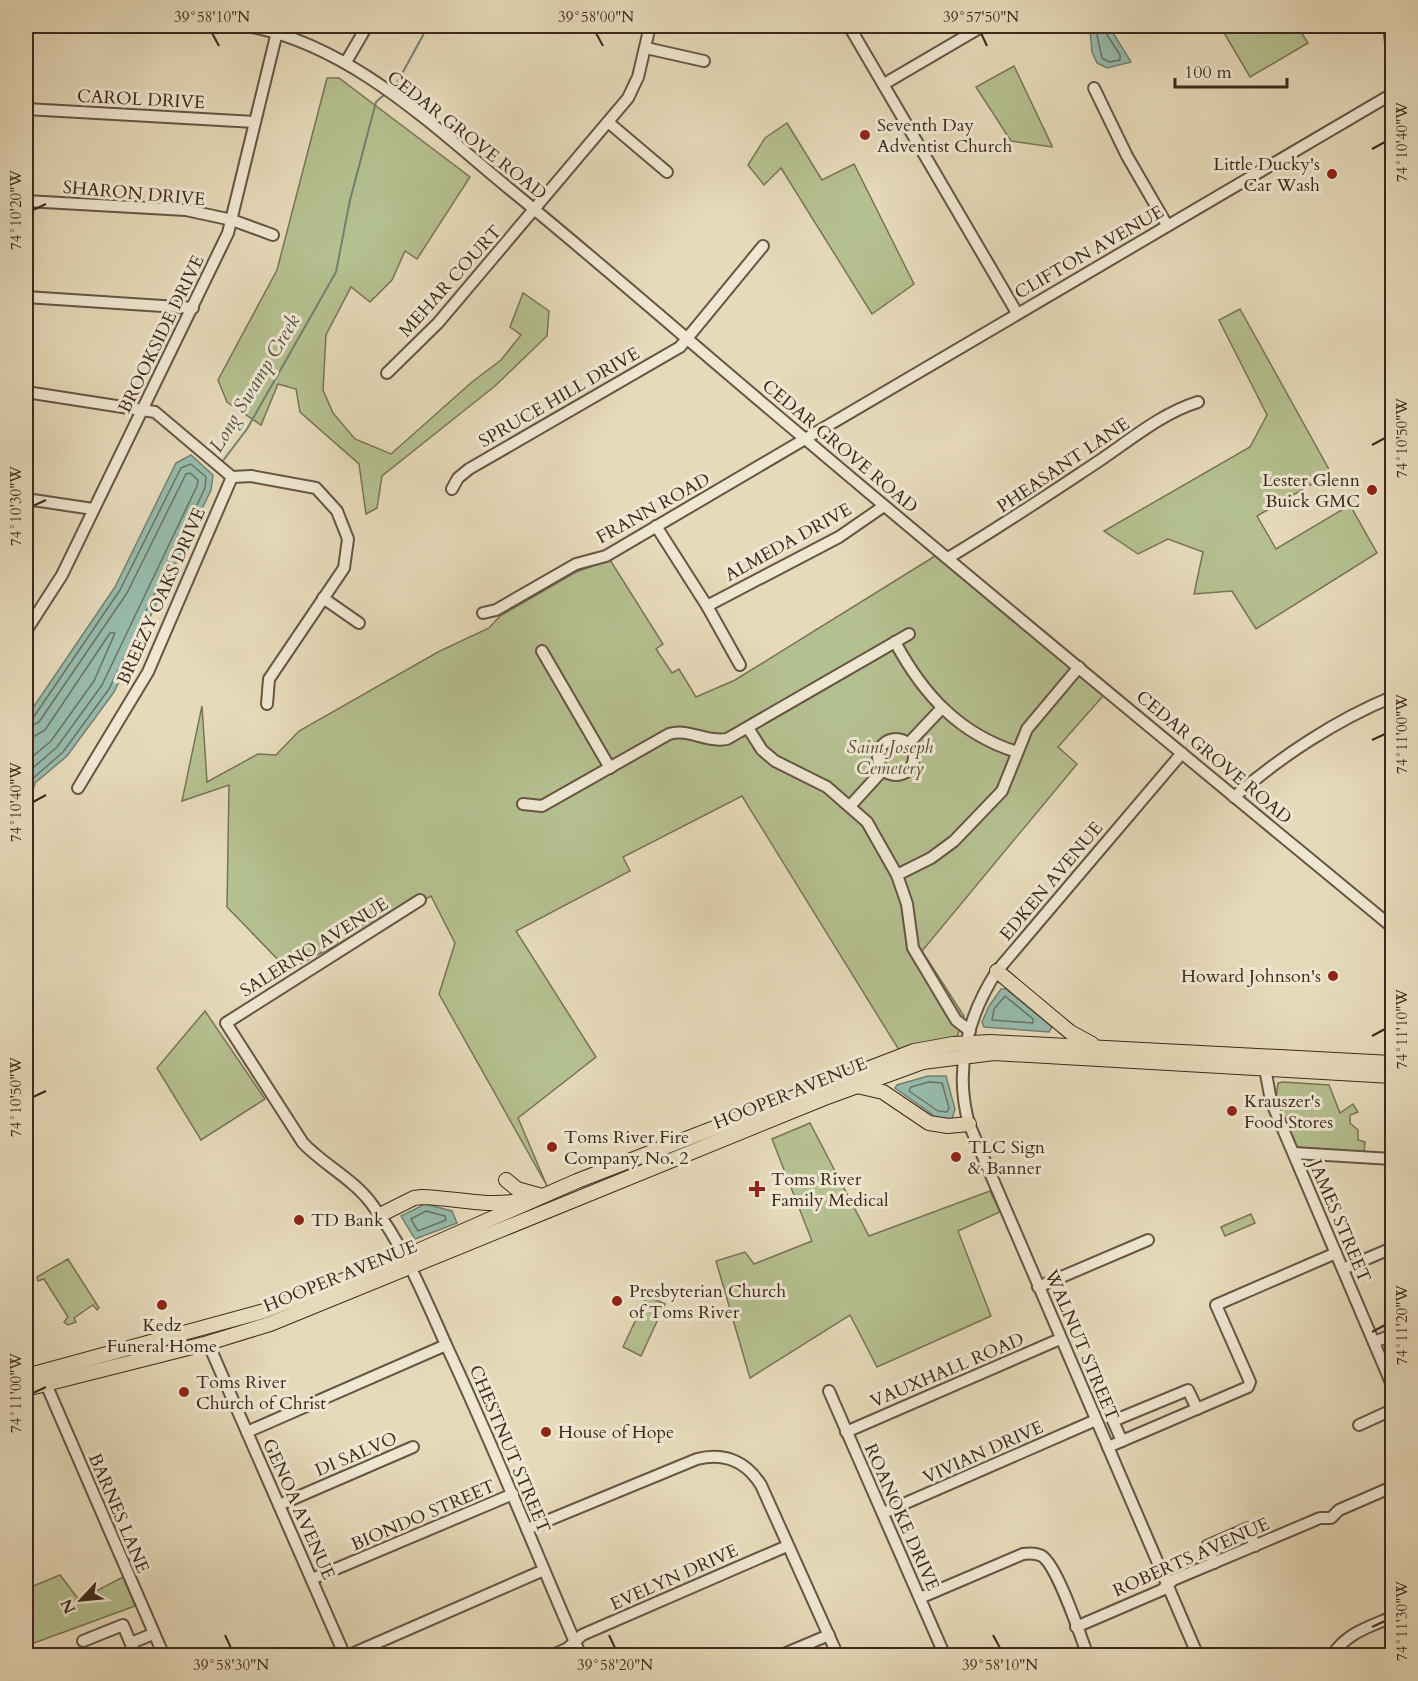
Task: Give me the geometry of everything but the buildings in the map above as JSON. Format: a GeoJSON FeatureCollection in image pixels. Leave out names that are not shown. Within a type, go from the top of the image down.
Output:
{"type":"FeatureCollection","features":[{"type":"Feature","properties":{"kind":"main road"},"geometry":{"type":"LineString","coordinates":[[997,971],[1070,1032],[1099,1047]]}},
{"type":"Feature","properties":{"kind":"main road","name":"HOOPER AVENUE"},"geometry":{"type":"LineString","coordinates":[[26,1389],[270,1324],[407,1262],[542,1196],[894,1058],[967,1043],[1099,1047],[1392,1063]]}},
{"type":"Feature","properties":{"kind":"main road","name":"HOOPER AVENUE"},"geometry":{"type":"LineString","coordinates":[[26,1376],[264,1311],[407,1262],[967,1043],[994,1053],[1392,1076]]}},
{"type":"Feature","properties":{"kind":"main road"},"geometry":{"type":"LineString","coordinates":[[857,1086],[883,1092],[929,1123],[948,1126],[969,1124]]}},
{"type":"Feature","properties":{"kind":"main road"},"geometry":{"type":"LineString","coordinates":[[568,1185],[582,1187],[669,1161]]}},
{"type":"Feature","properties":{"kind":"main road"},"geometry":{"type":"LineString","coordinates":[[506,1180],[517,1189],[542,1196]]}},
{"type":"Feature","properties":{"kind":"main road"},"geometry":{"type":"LineString","coordinates":[[380,1215],[414,1198],[422,1197],[498,1204],[542,1196]]}},
{"type":"Feature","properties":{"kind":"street","name":"CEDAR GROVE ROAD"},"geometry":{"type":"LineString","coordinates":[[247,26],[277,32],[320,48],[346,62],[393,96],[534,209],[884,506],[1392,927]]}},
{"type":"Feature","properties":{"kind":"street"},"geometry":{"type":"LineString","coordinates":[[346,62],[367,26]]}},
{"type":"Feature","properties":{"kind":"street","name":"MEHAR COURT"},"geometry":{"type":"LineString","coordinates":[[387,373],[438,323],[628,98],[638,77],[650,26]]}},
{"type":"Feature","properties":{"kind":"street"},"geometry":{"type":"LineString","coordinates":[[849,26],[1017,313]]}},
{"type":"Feature","properties":{"kind":"street"},"geometry":{"type":"LineString","coordinates":[[884,84],[969,29],[983,26]]}},
{"type":"Feature","properties":{"kind":"street"},"geometry":{"type":"LineString","coordinates":[[1389,26],[1392,51]]}},
{"type":"Feature","properties":{"kind":"street","name":"BROOKSIDE DRIVE"},"geometry":{"type":"LineString","coordinates":[[26,631],[62,575],[193,308],[232,220],[277,32]]}},
{"type":"Feature","properties":{"kind":"street"},"geometry":{"type":"LineString","coordinates":[[646,48],[704,61]]}},
{"type":"Feature","properties":{"kind":"street"},"geometry":{"type":"LineString","coordinates":[[1094,88],[1127,156],[1167,225]]}},
{"type":"Feature","properties":{"kind":"street","name":"CLIFTON AVENUE"},"geometry":{"type":"LineString","coordinates":[[803,438],[1392,94]]}},
{"type":"Feature","properties":{"kind":"street","name":"CAROL DRIVE"},"geometry":{"type":"LineString","coordinates":[[26,109],[255,122]]}},
{"type":"Feature","properties":{"kind":"street"},"geometry":{"type":"LineString","coordinates":[[608,122],[667,172]]}},
{"type":"Feature","properties":{"kind":"street","name":"SHARON DRIVE"},"geometry":{"type":"LineString","coordinates":[[26,201],[186,210],[232,220],[273,235]]}},
{"type":"Feature","properties":{"kind":"street","name":"SPRUCE HILL DRIVE"},"geometry":{"type":"LineString","coordinates":[[452,489],[458,478],[469,469],[680,346],[763,246]]}},
{"type":"Feature","properties":{"kind":"street"},"geometry":{"type":"LineString","coordinates":[[26,297],[193,308]]}},
{"type":"Feature","properties":{"kind":"street"},"geometry":{"type":"LineString","coordinates":[[26,392],[143,408],[155,412],[224,469],[316,488],[338,511],[348,539],[344,568],[269,679],[267,704]]}},
{"type":"Feature","properties":{"kind":"street","name":"PHEASANT LANE"},"geometry":{"type":"LineString","coordinates":[[948,558],[1017,517],[1146,429],[1184,406],[1197,402]]}},
{"type":"Feature","properties":{"kind":"street","name":"FRANN ROAD"},"geometry":{"type":"LineString","coordinates":[[483,613],[496,610],[576,564],[606,556],[791,449],[803,438]]}},
{"type":"Feature","properties":{"kind":"street","name":"BREEZY OAKS DRIVE"},"geometry":{"type":"LineString","coordinates":[[78,788],[148,672],[224,469]]}},
{"type":"Feature","properties":{"kind":"street"},"geometry":{"type":"LineString","coordinates":[[26,500],[93,509]]}},
{"type":"Feature","properties":{"kind":"street","name":"ALMEDA DRIVE"},"geometry":{"type":"LineString","coordinates":[[707,606],[839,537],[884,506]]}},
{"type":"Feature","properties":{"kind":"street"},"geometry":{"type":"LineString","coordinates":[[656,526],[707,606],[740,665]]}},
{"type":"Feature","properties":{"kind":"street"},"geometry":{"type":"LineString","coordinates":[[323,598],[359,623]]}},
{"type":"Feature","properties":{"kind":"street"},"geometry":{"type":"LineString","coordinates":[[523,804],[542,806],[677,732],[720,740],[748,728],[909,634]]}},
{"type":"Feature","properties":{"kind":"street"},"geometry":{"type":"LineString","coordinates":[[894,642],[914,676],[941,709],[980,737],[1017,752]]}},
{"type":"Feature","properties":{"kind":"street"},"geometry":{"type":"LineString","coordinates":[[542,651],[610,768]]}},
{"type":"Feature","properties":{"kind":"street"},"geometry":{"type":"LineString","coordinates":[[897,875],[931,858],[954,841],[1002,791],[1027,729],[1079,667]]}},
{"type":"Feature","properties":{"kind":"street"},"geometry":{"type":"LineString","coordinates":[[1234,796],[1265,770],[1351,717],[1392,697]]}},
{"type":"Feature","properties":{"kind":"street"},"geometry":{"type":"LineString","coordinates":[[908,744],[941,709]]}},
{"type":"Feature","properties":{"kind":"street"},"geometry":{"type":"LineString","coordinates":[[748,728],[762,750],[775,761],[827,787],[867,822],[897,875],[907,904],[913,948],[956,1020],[967,1043]]}},
{"type":"Feature","properties":{"kind":"street"},"geometry":{"type":"LineString","coordinates":[[896,739],[908,744],[914,759],[909,770],[899,775],[883,770],[877,759],[880,747],[896,739]]}},
{"type":"Feature","properties":{"kind":"street","name":"EDKEN AVENUE"},"geometry":{"type":"LineString","coordinates":[[967,1043],[975,1010],[997,971],[1182,753]]}},
{"type":"Feature","properties":{"kind":"street"},"geometry":{"type":"LineString","coordinates":[[850,806],[883,770]]}},
{"type":"Feature","properties":{"kind":"street","name":"SALERNO AVENUE"},"geometry":{"type":"LineString","coordinates":[[226,1023],[420,900]]}},
{"type":"Feature","properties":{"kind":"street","name":"CHESTNUT STREET"},"geometry":{"type":"LineString","coordinates":[[226,1023],[303,1143],[317,1158],[358,1188],[380,1215],[407,1262],[513,1494],[582,1656]]}},
{"type":"Feature","properties":{"kind":"street","name":"WALNUT STREET"},"geometry":{"type":"LineString","coordinates":[[967,1043],[962,1096],[969,1124],[1198,1656]]}},
{"type":"Feature","properties":{"kind":"street","name":"JAMES STREET"},"geometry":{"type":"LineString","coordinates":[[1265,1068],[1271,1101],[1392,1385]]}},
{"type":"Feature","properties":{"kind":"street"},"geometry":{"type":"LineString","coordinates":[[1294,1153],[1392,1159]]}},
{"type":"Feature","properties":{"kind":"street"},"geometry":{"type":"LineString","coordinates":[[1038,1287],[1148,1240]]}},
{"type":"Feature","properties":{"kind":"street"},"geometry":{"type":"LineString","coordinates":[[1343,1269],[1392,1248]]}},
{"type":"Feature","properties":{"kind":"street"},"geometry":{"type":"LineString","coordinates":[[1108,1448],[1245,1389],[1250,1382],[1216,1305],[1336,1253]]}},
{"type":"Feature","properties":{"kind":"street"},"geometry":{"type":"LineString","coordinates":[[1374,1342],[1392,1335]]}},
{"type":"Feature","properties":{"kind":"street","name":"VAUXHALL ROAD"},"geometry":{"type":"LineString","coordinates":[[846,1432],[1060,1339]]}},
{"type":"Feature","properties":{"kind":"street","name":"GENOA AVENUE"},"geometry":{"type":"LineString","coordinates":[[208,1342],[346,1656]]}},
{"type":"Feature","properties":{"kind":"street"},"geometry":{"type":"LineString","coordinates":[[248,1432],[446,1345]]}},
{"type":"Feature","properties":{"kind":"street","name":"BARNES LANE"},"geometry":{"type":"LineString","coordinates":[[46,1383],[164,1656]]}},
{"type":"Feature","properties":{"kind":"street"},"geometry":{"type":"LineString","coordinates":[[1122,1442],[1113,1421],[1188,1390],[1197,1409]]}},
{"type":"Feature","properties":{"kind":"street","name":"ROANOKE DRIVE"},"geometry":{"type":"LineString","coordinates":[[829,1391],[945,1656]]}},
{"type":"Feature","properties":{"kind":"street"},"geometry":{"type":"LineString","coordinates":[[1359,1425],[1392,1410]]}},
{"type":"Feature","properties":{"kind":"street","name":"VIVIAN DRIVE"},"geometry":{"type":"LineString","coordinates":[[883,1513],[1096,1420]]}},
{"type":"Feature","properties":{"kind":"street","name":"DI SALVO"},"geometry":{"type":"LineString","coordinates":[[279,1505],[413,1447]]}},
{"type":"Feature","properties":{"kind":"street"},"geometry":{"type":"LineString","coordinates":[[527,1529],[697,1459],[719,1456],[740,1462],[755,1475],[838,1656]]}},
{"type":"Feature","properties":{"kind":"street","name":"ROBERTS AVENUE"},"geometry":{"type":"LineString","coordinates":[[1076,1627],[1162,1590],[1167,1585],[1214,1563],[1320,1518],[1328,1509],[1339,1510],[1392,1487]]}},
{"type":"Feature","properties":{"kind":"street","name":"BIONDO STREET"},"geometry":{"type":"LineString","coordinates":[[312,1579],[513,1494]]}},
{"type":"Feature","properties":{"kind":"street"},"geometry":{"type":"LineString","coordinates":[[1214,1563],[1207,1546],[1248,1528],[1255,1546]]}},
{"type":"Feature","properties":{"kind":"street","name":"EVELYN DRIVE"},"geometry":{"type":"LineString","coordinates":[[551,1656],[575,1642],[582,1635],[787,1546]]}},
{"type":"Feature","properties":{"kind":"street"},"geometry":{"type":"LineString","coordinates":[[920,1598],[1023,1554],[1036,1554],[1047,1561],[1055,1574],[1088,1656]]}},
{"type":"Feature","properties":{"kind":"street"},"geometry":{"type":"LineString","coordinates":[[346,1656],[544,1570]]}},
{"type":"Feature","properties":{"kind":"street"},"geometry":{"type":"LineString","coordinates":[[1332,1656],[1342,1641],[1350,1635],[1392,1617]]}},
{"type":"Feature","properties":{"kind":"street"},"geometry":{"type":"LineString","coordinates":[[83,1641],[123,1625],[136,1656]]}},
{"type":"Feature","properties":{"kind":"street"},"geometry":{"type":"LineString","coordinates":[[131,1643],[153,1634]]}},
{"type":"Feature","properties":{"kind":"street"},"geometry":{"type":"LineString","coordinates":[[779,1656],[829,1635]]}},
{"type":"Feature","properties":{"kind":"green space"},"geometry":{"type":"Polygon","coordinates":[[[1220,26],[1297,26],[1308,43],[1250,77],[1220,26]]]}},
{"type":"Feature","properties":{"kind":"green space"},"geometry":{"type":"Polygon","coordinates":[[[1014,66],[1052,147],[1011,141],[976,87],[1014,66]]]}},
{"type":"Feature","properties":{"kind":"green space"},"geometry":{"type":"Polygon","coordinates":[[[327,78],[339,78],[470,177],[417,259],[405,251],[392,280],[370,302],[351,287],[326,335],[323,390],[333,413],[355,439],[391,454],[472,382],[501,360],[521,335],[510,327],[523,293],[549,311],[547,336],[495,386],[382,476],[377,508],[366,514],[359,464],[300,412],[296,389],[278,384],[261,425],[227,402],[218,380],[277,270],[327,78]]]}},
{"type":"Feature","properties":{"kind":"green space"},"geometry":{"type":"Polygon","coordinates":[[[787,123],[822,180],[854,164],[914,284],[872,314],[781,168],[764,185],[748,165],[765,138],[787,123]]]}},
{"type":"Feature","properties":{"kind":"green space"},"geometry":{"type":"Polygon","coordinates":[[[1240,309],[1331,473],[1257,516],[1276,549],[1350,505],[1377,553],[1256,629],[1232,591],[1194,594],[1203,552],[1168,539],[1138,554],[1104,531],[1250,447],[1267,415],[1219,320],[1240,309]]]}},
{"type":"Feature","properties":{"kind":"green space","name":"Saint Joseph Cemetery"},"geometry":{"type":"Polygon","coordinates":[[[935,556],[1103,696],[1058,747],[1077,764],[922,951],[964,1016],[957,1037],[899,1050],[742,796],[623,857],[630,871],[516,931],[596,1057],[518,1118],[547,1186],[439,994],[455,943],[431,896],[288,970],[227,907],[229,785],[182,801],[202,706],[207,782],[258,754],[276,755],[299,731],[438,652],[489,628],[500,616],[576,572],[610,560],[663,644],[656,649],[672,673],[679,669],[696,697],[735,680],[935,556]]]}},
{"type":"Feature","properties":{"kind":"green space"},"geometry":{"type":"Polygon","coordinates":[[[205,1011],[265,1099],[201,1140],[157,1068],[205,1011]]]}},
{"type":"Feature","properties":{"kind":"green space"},"geometry":{"type":"Polygon","coordinates":[[[1278,1083],[1329,1085],[1340,1113],[1353,1104],[1358,1112],[1350,1115],[1350,1123],[1358,1130],[1358,1140],[1365,1142],[1364,1153],[1296,1147],[1276,1098],[1278,1083]]]}},
{"type":"Feature","properties":{"kind":"green space"},"geometry":{"type":"Polygon","coordinates":[[[810,1123],[869,1236],[990,1191],[1000,1212],[958,1231],[991,1316],[877,1367],[850,1315],[750,1378],[716,1261],[745,1252],[754,1264],[812,1241],[772,1139],[810,1123]]]}},
{"type":"Feature","properties":{"kind":"green space"},"geometry":{"type":"Polygon","coordinates":[[[1251,1214],[1255,1223],[1225,1236],[1221,1227],[1251,1214]]]}},
{"type":"Feature","properties":{"kind":"green space"},"geometry":{"type":"Polygon","coordinates":[[[68,1259],[99,1308],[97,1310],[93,1305],[74,1318],[76,1322],[68,1325],[64,1322],[68,1317],[44,1279],[38,1281],[37,1277],[68,1259]]]}},
{"type":"Feature","properties":{"kind":"green space"},"geometry":{"type":"Polygon","coordinates":[[[647,1296],[665,1304],[641,1356],[623,1347],[647,1296]]]}},
{"type":"Feature","properties":{"kind":"green space"},"geometry":{"type":"Polygon","coordinates":[[[60,1575],[79,1600],[123,1577],[135,1606],[26,1646],[26,1589],[60,1575]]]}},
{"type":"Feature","properties":{"kind":"water"},"geometry":{"type":"Polygon","coordinates":[[[1099,26],[1110,28],[1131,62],[1107,68],[1097,63],[1092,52],[1090,30],[1099,26]]]}},
{"type":"Feature","properties":{"kind":"water"},"geometry":{"type":"Polygon","coordinates":[[[191,455],[213,475],[211,490],[114,692],[67,756],[35,783],[26,814],[26,718],[115,587],[176,463],[191,455]]]}},
{"type":"Feature","properties":{"kind":"water"},"geometry":{"type":"Polygon","coordinates":[[[1001,989],[1006,989],[1052,1027],[1049,1032],[984,1027],[982,1022],[989,1006],[1001,989]]]}},
{"type":"Feature","properties":{"kind":"water"},"geometry":{"type":"Polygon","coordinates":[[[928,1076],[946,1076],[955,1109],[952,1119],[936,1117],[895,1088],[897,1085],[928,1076]]]}},
{"type":"Feature","properties":{"kind":"water"},"geometry":{"type":"Polygon","coordinates":[[[425,1204],[452,1211],[457,1223],[415,1239],[401,1216],[425,1204]]]}},
{"type":"Feature","properties":{"kind":"waterway","name":"Long Swamp Creek"},"geometry":{"type":"LineString","coordinates":[[391,88],[397,83],[428,26]]}},
{"type":"Feature","properties":{"kind":"waterway","name":"Long Swamp Creek"},"geometry":{"type":"LineString","coordinates":[[222,462],[247,429],[336,272],[350,200],[376,102],[385,94]]}},
{"type":"Feature","properties":{"kind":"place","name":"Seventh Day Adventist Church"},"geometry":{"type":"Point","coordinates":[865,135]}},
{"type":"Feature","properties":{"kind":"place","name":"Little Ducky's Car Wash"},"geometry":{"type":"Point","coordinates":[1332,174]}},
{"type":"Feature","properties":{"kind":"place","name":"Lester Glenn Buick GMC"},"geometry":{"type":"Point","coordinates":[1372,490]}},
{"type":"Feature","properties":{"kind":"place","name":"Howard Johnson's"},"geometry":{"type":"Point","coordinates":[1333,976]}},
{"type":"Feature","properties":{"kind":"place","name":"Krauszer's Food Stores"},"geometry":{"type":"Point","coordinates":[1232,1111]}},
{"type":"Feature","properties":{"kind":"place","name":"Toms River Fire Company No. 2"},"geometry":{"type":"Point","coordinates":[552,1147]}},
{"type":"Feature","properties":{"kind":"place","name":"TLC Sign & Banner"},"geometry":{"type":"Point","coordinates":[956,1157]}},
{"type":"Feature","properties":{"kind":"place","name":"Toms River Family Medical"},"geometry":{"type":"Point","coordinates":[757,1189]}},
{"type":"Feature","properties":{"kind":"place","name":"TD Bank"},"geometry":{"type":"Point","coordinates":[299,1220]}},
{"type":"Feature","properties":{"kind":"place","name":"Presbyterian Church of Toms River"},"geometry":{"type":"Point","coordinates":[617,1301]}},
{"type":"Feature","properties":{"kind":"place","name":"Kedz Funeral Home"},"geometry":{"type":"Point","coordinates":[162,1305]}},
{"type":"Feature","properties":{"kind":"place","name":"Toms River Church of Christ"},"geometry":{"type":"Point","coordinates":[184,1392]}},
{"type":"Feature","properties":{"kind":"place","name":"House of Hope"},"geometry":{"type":"Point","coordinates":[546,1432]}}]}
